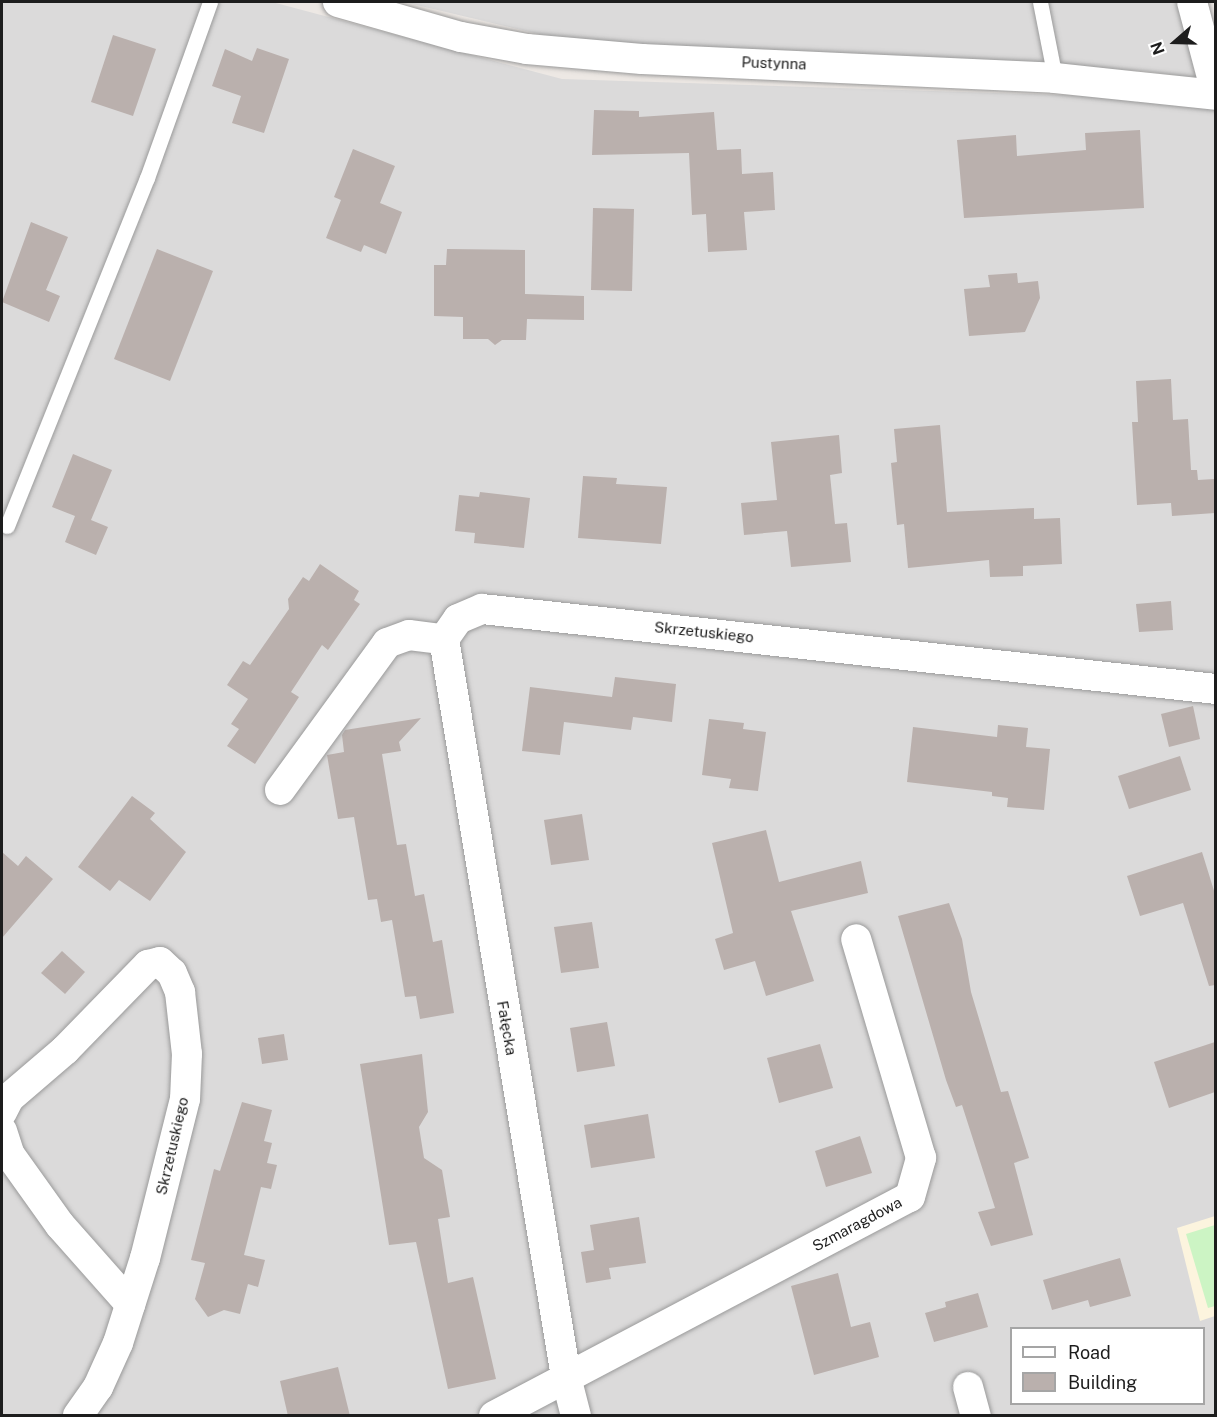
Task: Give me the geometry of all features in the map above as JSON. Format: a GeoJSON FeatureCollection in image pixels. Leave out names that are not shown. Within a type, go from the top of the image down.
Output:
{"type":"FeatureCollection","features":[{"type":"Feature","properties":{"kind":"street","name":"Pustynna"},"geometry":{"type":"LineString","coordinates":[[338,2],[461,37],[527,49],[642,59],[845,65],[1054,78],[1215,93]]}},
{"type":"Feature","properties":{"kind":"street"},"geometry":{"type":"LineString","coordinates":[[1192,2],[1215,93]]}},
{"type":"Feature","properties":{"kind":"street","name":"Skrzetuskiego"},"geometry":{"type":"LineString","coordinates":[[444,639],[458,619],[489,608],[1215,690]]}},
{"type":"Feature","properties":{"kind":"street"},"geometry":{"type":"LineString","coordinates":[[280,790],[387,643],[409,635],[444,639]]}},
{"type":"Feature","properties":{"kind":"street","name":"Fałęcka"},"geometry":{"type":"LineString","coordinates":[[444,639],[566,1377],[576,1416]]}},
{"type":"Feature","properties":{"kind":"street","name":"Szmaragdowa"},"geometry":{"type":"LineString","coordinates":[[494,1416],[910,1197],[921,1158],[856,939]]}},
{"type":"Feature","properties":{"kind":"street","name":"Skrzetuskiego"},"geometry":{"type":"LineString","coordinates":[[2,1112],[9,1098],[65,1050],[148,965],[160,962],[172,973],[180,992],[188,1054],[185,1099],[145,1258],[130,1304],[102,1378],[78,1416]]}},
{"type":"Feature","properties":{"kind":"street"},"geometry":{"type":"LineString","coordinates":[[2,1131],[10,1155],[60,1225],[97,1271],[130,1304]]}},
{"type":"Feature","properties":{"kind":"street"},"geometry":{"type":"LineString","coordinates":[[968,1387],[976,1416]]}},
{"type":"Feature","properties":{"kind":"lane"},"geometry":{"type":"LineString","coordinates":[[7,526],[147,178],[210,2]]}},
{"type":"Feature","properties":{"kind":"lane"},"geometry":{"type":"LineString","coordinates":[[1040,2],[1054,78]]}},
{"type":"Feature","properties":{"kind":"shaded area"},"geometry":{"type":"Polygon","coordinates":[[[2,2],[272,2],[562,79],[1154,98],[1215,104],[1215,1415],[2,1416],[2,2]]]}},
{"type":"Feature","properties":{"kind":"shaded area"},"geometry":{"type":"Polygon","coordinates":[[[404,2],[1180,2],[1200,79],[1145,71],[585,45],[404,2]]]}},
{"type":"Feature","properties":{"kind":"shaded area"},"geometry":{"type":"Polygon","coordinates":[[[1215,1216],[1215,1316],[1200,1321],[1177,1228],[1215,1216]]]}},
{"type":"Feature","properties":{"kind":"green space"},"geometry":{"type":"Polygon","coordinates":[[[1215,1225],[1215,1306],[1208,1308],[1186,1234],[1215,1225]]]}},
{"type":"Feature","properties":{"kind":"building"},"geometry":{"type":"Polygon","coordinates":[[[113,35],[156,49],[133,116],[91,102],[113,35]]]}},
{"type":"Feature","properties":{"kind":"building"},"geometry":{"type":"Polygon","coordinates":[[[257,48],[289,59],[264,133],[232,123],[241,96],[212,86],[225,49],[252,61],[257,48]]]}},
{"type":"Feature","properties":{"kind":"building"},"geometry":{"type":"Polygon","coordinates":[[[594,110],[639,111],[639,117],[714,112],[717,150],[741,149],[742,174],[773,172],[775,210],[744,212],[747,250],[708,252],[706,214],[692,215],[689,153],[592,155],[594,110]]]}},
{"type":"Feature","properties":{"kind":"building"},"geometry":{"type":"Polygon","coordinates":[[[1140,130],[1144,208],[964,218],[957,140],[1016,135],[1017,156],[1086,150],[1085,133],[1140,130]]]}},
{"type":"Feature","properties":{"kind":"building"},"geometry":{"type":"Polygon","coordinates":[[[353,149],[395,166],[380,203],[402,212],[386,254],[364,245],[361,252],[326,238],[341,200],[334,197],[353,149]]]}},
{"type":"Feature","properties":{"kind":"building"},"geometry":{"type":"Polygon","coordinates":[[[593,208],[634,209],[632,291],[591,290],[593,208]]]}},
{"type":"Feature","properties":{"kind":"building"},"geometry":{"type":"Polygon","coordinates":[[[31,222],[68,237],[46,290],[60,296],[49,322],[2,302],[31,222]]]}},
{"type":"Feature","properties":{"kind":"building"},"geometry":{"type":"Polygon","coordinates":[[[157,249],[213,271],[170,381],[114,359],[157,249]]]}},
{"type":"Feature","properties":{"kind":"building"},"geometry":{"type":"Polygon","coordinates":[[[447,249],[525,250],[525,294],[584,296],[584,320],[527,319],[526,340],[502,340],[495,345],[488,339],[463,339],[463,317],[434,316],[434,265],[446,265],[447,249]]]}},
{"type":"Feature","properties":{"kind":"building"},"geometry":{"type":"Polygon","coordinates":[[[1017,273],[1018,283],[1038,281],[1040,298],[1025,332],[969,336],[964,289],[990,287],[988,275],[1017,273]]]}},
{"type":"Feature","properties":{"kind":"building"},"geometry":{"type":"Polygon","coordinates":[[[1171,379],[1173,420],[1188,419],[1191,470],[1197,470],[1198,480],[1214,479],[1215,513],[1172,516],[1171,503],[1137,505],[1132,422],[1138,422],[1136,381],[1171,379]]]}},
{"type":"Feature","properties":{"kind":"building"},"geometry":{"type":"Polygon","coordinates":[[[940,425],[947,512],[1034,508],[1034,519],[1060,518],[1062,564],[1023,566],[1023,576],[990,577],[989,560],[908,568],[904,524],[897,525],[891,463],[897,462],[894,429],[940,425]]]}},
{"type":"Feature","properties":{"kind":"building"},"geometry":{"type":"Polygon","coordinates":[[[839,435],[842,473],[830,475],[835,524],[847,523],[851,562],[791,567],[787,531],[744,535],[741,503],[777,500],[771,442],[839,435]]]}},
{"type":"Feature","properties":{"kind":"building"},"geometry":{"type":"Polygon","coordinates":[[[73,454],[112,470],[91,520],[108,527],[96,555],[65,542],[75,516],[52,507],[73,454]]]}},
{"type":"Feature","properties":{"kind":"building"},"geometry":{"type":"Polygon","coordinates":[[[583,476],[617,478],[616,484],[667,487],[661,544],[578,538],[583,476]]]}},
{"type":"Feature","properties":{"kind":"building"},"geometry":{"type":"Polygon","coordinates":[[[480,492],[530,498],[524,548],[474,543],[475,533],[455,531],[459,495],[479,497],[480,492]]]}},
{"type":"Feature","properties":{"kind":"building"},"geometry":{"type":"Polygon","coordinates":[[[320,564],[359,591],[354,600],[360,604],[328,650],[322,645],[291,692],[299,697],[255,764],[227,746],[239,729],[231,724],[248,699],[227,685],[243,661],[250,665],[289,609],[288,599],[303,577],[309,581],[320,564]]]}},
{"type":"Feature","properties":{"kind":"building"},"geometry":{"type":"Polygon","coordinates":[[[1171,601],[1173,630],[1139,632],[1136,604],[1171,601]]]}},
{"type":"Feature","properties":{"kind":"building"},"geometry":{"type":"Polygon","coordinates":[[[615,677],[676,684],[672,722],[633,717],[631,730],[564,722],[560,755],[522,751],[530,687],[612,697],[615,677]]]}},
{"type":"Feature","properties":{"kind":"building"},"geometry":{"type":"Polygon","coordinates":[[[1193,706],[1200,739],[1169,747],[1161,714],[1193,706]]]}},
{"type":"Feature","properties":{"kind":"building"},"geometry":{"type":"Polygon","coordinates":[[[421,718],[399,742],[401,751],[382,754],[397,845],[406,844],[415,896],[424,894],[433,942],[442,940],[454,1013],[420,1019],[416,996],[405,997],[392,920],[381,922],[377,899],[368,900],[354,817],[338,819],[327,755],[344,752],[342,735],[345,730],[421,718]]]}},
{"type":"Feature","properties":{"kind":"building"},"geometry":{"type":"Polygon","coordinates":[[[709,719],[744,723],[743,729],[766,732],[758,791],[729,788],[731,779],[702,775],[709,719]]]}},
{"type":"Feature","properties":{"kind":"building"},"geometry":{"type":"Polygon","coordinates":[[[998,725],[1028,728],[1026,747],[1050,749],[1044,810],[1007,807],[1008,798],[992,796],[992,792],[907,782],[913,727],[997,737],[998,725]]]}},
{"type":"Feature","properties":{"kind":"building"},"geometry":{"type":"Polygon","coordinates":[[[1180,756],[1191,790],[1129,809],[1118,776],[1180,756]]]}},
{"type":"Feature","properties":{"kind":"building"},"geometry":{"type":"Polygon","coordinates":[[[132,796],[155,813],[150,819],[186,852],[150,901],[119,880],[110,891],[78,867],[132,796]]]}},
{"type":"Feature","properties":{"kind":"building"},"geometry":{"type":"Polygon","coordinates":[[[582,814],[589,860],[551,865],[544,820],[582,814]]]}},
{"type":"Feature","properties":{"kind":"building"},"geometry":{"type":"Polygon","coordinates":[[[766,830],[779,882],[861,861],[868,893],[791,911],[814,981],[766,996],[755,961],[724,970],[715,939],[733,933],[712,843],[766,830]]]}},
{"type":"Feature","properties":{"kind":"building"},"geometry":{"type":"Polygon","coordinates":[[[2,852],[18,866],[26,856],[53,879],[2,938],[2,852]]]}},
{"type":"Feature","properties":{"kind":"building"},"geometry":{"type":"Polygon","coordinates":[[[1202,852],[1215,894],[1215,985],[1209,986],[1183,903],[1140,916],[1127,876],[1202,852]]]}},
{"type":"Feature","properties":{"kind":"building"},"geometry":{"type":"Polygon","coordinates":[[[949,903],[962,939],[971,992],[1001,1092],[1008,1091],[1029,1158],[1014,1163],[1033,1235],[991,1246],[978,1212],[995,1208],[962,1105],[956,1107],[946,1080],[898,916],[949,903]]]}},
{"type":"Feature","properties":{"kind":"building"},"geometry":{"type":"Polygon","coordinates":[[[592,922],[599,968],[561,973],[554,927],[592,922]]]}},
{"type":"Feature","properties":{"kind":"building"},"geometry":{"type":"Polygon","coordinates":[[[62,951],[85,972],[65,994],[41,973],[62,951]]]}},
{"type":"Feature","properties":{"kind":"building"},"geometry":{"type":"Polygon","coordinates":[[[607,1022],[615,1066],[577,1072],[570,1028],[607,1022]]]}},
{"type":"Feature","properties":{"kind":"building"},"geometry":{"type":"Polygon","coordinates":[[[284,1034],[288,1060],[262,1064],[258,1038],[284,1034]]]}},
{"type":"Feature","properties":{"kind":"building"},"geometry":{"type":"Polygon","coordinates":[[[1215,1042],[1215,1092],[1169,1108],[1154,1062],[1215,1042]]]}},
{"type":"Feature","properties":{"kind":"building"},"geometry":{"type":"Polygon","coordinates":[[[820,1044],[833,1088],[779,1103],[767,1058],[820,1044]]]}},
{"type":"Feature","properties":{"kind":"building"},"geometry":{"type":"Polygon","coordinates":[[[422,1054],[428,1112],[419,1127],[424,1158],[442,1170],[450,1217],[438,1219],[448,1283],[473,1277],[496,1379],[448,1389],[416,1242],[389,1245],[360,1064],[422,1054]]]}},
{"type":"Feature","properties":{"kind":"building"},"geometry":{"type":"Polygon","coordinates":[[[242,1102],[272,1110],[264,1141],[272,1143],[267,1163],[277,1165],[271,1189],[261,1187],[244,1255],[265,1260],[258,1287],[248,1284],[240,1314],[224,1310],[208,1317],[195,1299],[205,1263],[191,1260],[214,1169],[220,1171],[242,1102]]]}},
{"type":"Feature","properties":{"kind":"building"},"geometry":{"type":"Polygon","coordinates":[[[648,1114],[655,1158],[591,1168],[584,1125],[648,1114]]]}},
{"type":"Feature","properties":{"kind":"building"},"geometry":{"type":"Polygon","coordinates":[[[860,1136],[872,1173],[826,1187],[815,1151],[860,1136]]]}},
{"type":"Feature","properties":{"kind":"building"},"geometry":{"type":"Polygon","coordinates":[[[639,1217],[646,1263],[609,1268],[611,1279],[586,1283],[581,1252],[594,1250],[590,1225],[639,1217]]]}},
{"type":"Feature","properties":{"kind":"building"},"geometry":{"type":"Polygon","coordinates":[[[1120,1258],[1131,1296],[1090,1307],[1088,1300],[1052,1310],[1043,1280],[1120,1258]]]}},
{"type":"Feature","properties":{"kind":"building"},"geometry":{"type":"Polygon","coordinates":[[[838,1273],[851,1327],[870,1322],[879,1357],[814,1375],[791,1286],[838,1273]]]}},
{"type":"Feature","properties":{"kind":"building"},"geometry":{"type":"Polygon","coordinates":[[[978,1293],[988,1327],[934,1342],[925,1313],[946,1307],[945,1302],[978,1293]]]}},
{"type":"Feature","properties":{"kind":"building"},"geometry":{"type":"Polygon","coordinates":[[[338,1367],[350,1416],[288,1416],[280,1381],[338,1367]]]}}]}
